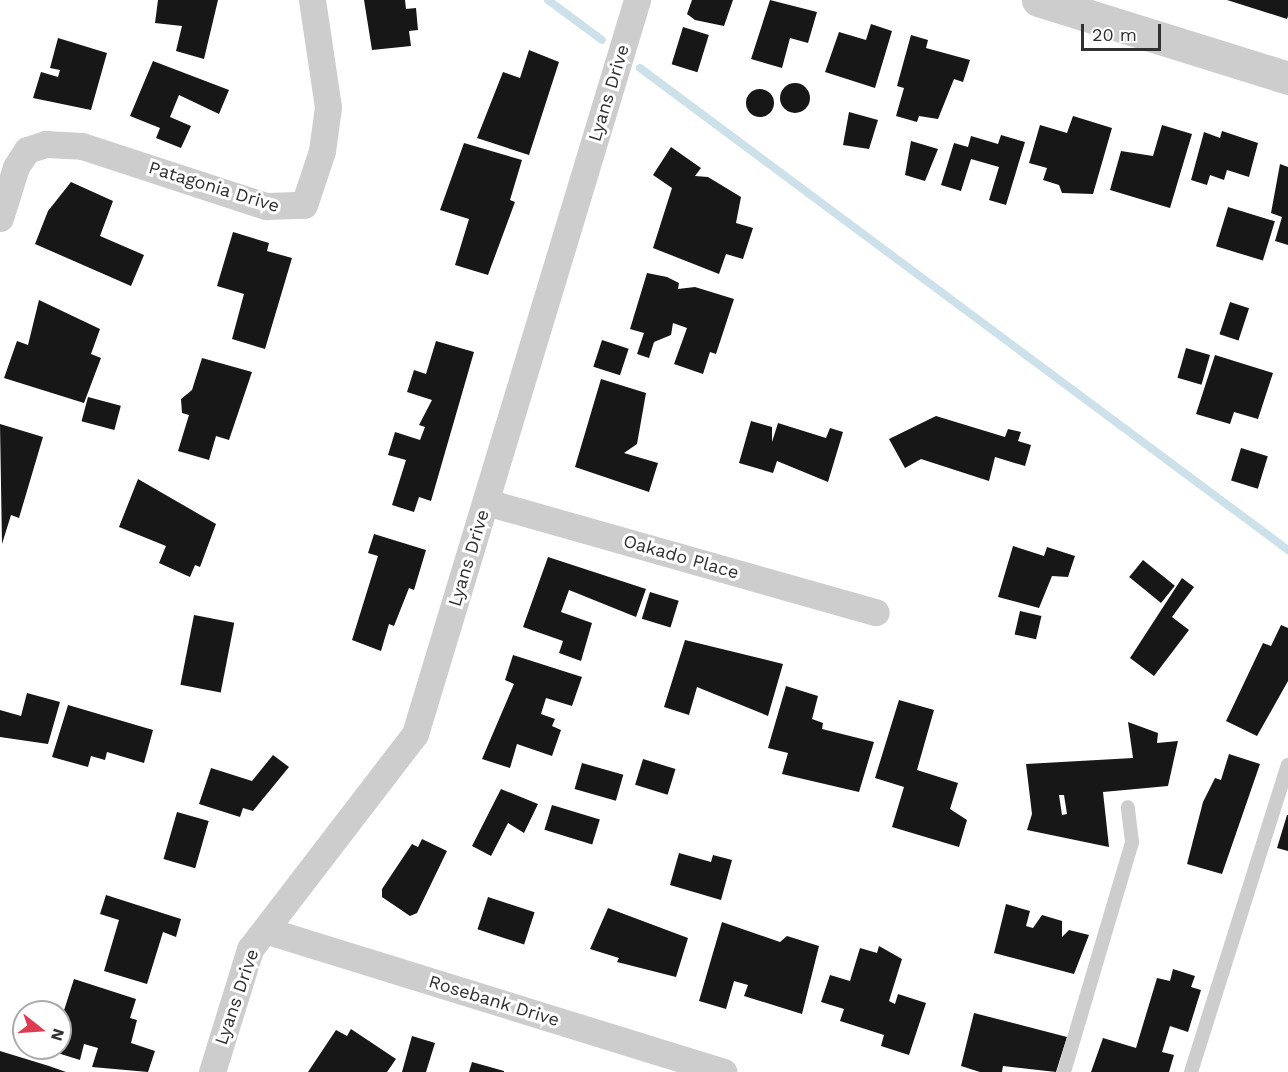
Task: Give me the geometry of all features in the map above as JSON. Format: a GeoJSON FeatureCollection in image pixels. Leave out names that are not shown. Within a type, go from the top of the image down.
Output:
{"type":"FeatureCollection","features":[{"type":"Feature","properties":{"kind":"street","name":"Patagonia Drive"},"geometry":{"type":"LineString","coordinates":[[0,218],[16,167],[27,150],[46,144],[82,146],[266,206],[304,205],[322,151],[328,107],[312,0]]}},
{"type":"Feature","properties":{"kind":"street","name":"Lyans Drive"},"geometry":{"type":"LineString","coordinates":[[212,1072],[250,949],[415,734],[637,0]]}},
{"type":"Feature","properties":{"kind":"street"},"geometry":{"type":"LineString","coordinates":[[1038,0],[1288,78]]}},
{"type":"Feature","properties":{"kind":"street","name":"Oakado Place"},"geometry":{"type":"LineString","coordinates":[[486,502],[876,612]]}},
{"type":"Feature","properties":{"kind":"street","name":"Rosebank Drive"},"geometry":{"type":"LineString","coordinates":[[266,930],[667,1064],[723,1072]]}},
{"type":"Feature","properties":{"kind":"lane"},"geometry":{"type":"LineString","coordinates":[[1191,1072],[1288,765]]}},
{"type":"Feature","properties":{"kind":"lane"},"geometry":{"type":"LineString","coordinates":[[1064,1072],[1132,842],[1128,807]]}},
{"type":"Feature","properties":{"kind":"building"},"geometry":{"type":"Polygon","coordinates":[[[158,0],[218,0],[204,59],[176,51],[182,26],[155,23],[158,0]]]}},
{"type":"Feature","properties":{"kind":"building"},"geometry":{"type":"Polygon","coordinates":[[[364,0],[405,0],[406,9],[416,8],[418,30],[409,31],[411,46],[372,50],[364,0]]]}},
{"type":"Feature","properties":{"kind":"building"},"geometry":{"type":"Polygon","coordinates":[[[692,0],[733,0],[724,26],[695,20],[687,14],[692,0]]]}},
{"type":"Feature","properties":{"kind":"building"},"geometry":{"type":"Polygon","coordinates":[[[770,0],[817,12],[808,43],[790,38],[782,68],[751,59],[770,0]]]}},
{"type":"Feature","properties":{"kind":"building"},"geometry":{"type":"Polygon","coordinates":[[[1227,0],[1288,0],[1288,16],[1287,19],[1227,0]]]}},
{"type":"Feature","properties":{"kind":"building"},"geometry":{"type":"Polygon","coordinates":[[[871,24],[892,31],[875,88],[825,72],[839,32],[866,40],[871,24]]]}},
{"type":"Feature","properties":{"kind":"building"},"geometry":{"type":"Polygon","coordinates":[[[683,27],[709,35],[697,72],[672,64],[683,27]]]}},
{"type":"Feature","properties":{"kind":"building"},"geometry":{"type":"Polygon","coordinates":[[[911,35],[928,40],[926,48],[970,60],[963,82],[954,79],[938,119],[919,116],[917,122],[896,116],[904,88],[897,86],[911,35]]]}},
{"type":"Feature","properties":{"kind":"building"},"geometry":{"type":"Polygon","coordinates":[[[58,38],[107,53],[91,110],[33,98],[41,72],[58,77],[60,70],[50,68],[58,38]]]}},
{"type":"Feature","properties":{"kind":"building"},"geometry":{"type":"Polygon","coordinates":[[[529,50],[559,62],[529,155],[477,138],[503,72],[520,78],[529,50]]]}},
{"type":"Feature","properties":{"kind":"building"},"geometry":{"type":"Polygon","coordinates":[[[153,61],[229,90],[219,114],[179,95],[170,117],[191,126],[181,148],[156,138],[160,128],[130,116],[153,61]]]}},
{"type":"Feature","properties":{"kind":"building"},"geometry":{"type":"Polygon","coordinates":[[[795,83],[806,87],[810,98],[806,109],[795,113],[784,109],[780,98],[784,87],[795,83]]]}},
{"type":"Feature","properties":{"kind":"building"},"geometry":{"type":"Polygon","coordinates":[[[760,89],[770,93],[774,103],[770,113],[760,117],[750,113],[746,103],[750,93],[760,89]]]}},
{"type":"Feature","properties":{"kind":"building"},"geometry":{"type":"Polygon","coordinates":[[[849,112],[878,120],[869,149],[843,145],[849,112]]]}},
{"type":"Feature","properties":{"kind":"building"},"geometry":{"type":"Polygon","coordinates":[[[1073,116],[1112,128],[1093,194],[1062,193],[1059,185],[1043,180],[1047,168],[1029,163],[1040,125],[1067,133],[1073,116]]]}},
{"type":"Feature","properties":{"kind":"building"},"geometry":{"type":"Polygon","coordinates":[[[1162,125],[1192,134],[1170,208],[1110,190],[1121,151],[1153,156],[1162,125]]]}},
{"type":"Feature","properties":{"kind":"building"},"geometry":{"type":"Polygon","coordinates":[[[1222,131],[1258,143],[1249,177],[1227,170],[1224,180],[1210,175],[1207,185],[1191,180],[1204,132],[1220,138],[1222,131]]]}},
{"type":"Feature","properties":{"kind":"building"},"geometry":{"type":"Polygon","coordinates":[[[1001,135],[1025,142],[1006,205],[989,200],[999,167],[971,159],[961,191],[941,185],[954,143],[968,147],[971,136],[998,144],[1001,135]]]}},
{"type":"Feature","properties":{"kind":"building"},"geometry":{"type":"Polygon","coordinates":[[[911,141],[938,149],[925,181],[905,175],[911,141]]]}},
{"type":"Feature","properties":{"kind":"building"},"geometry":{"type":"Polygon","coordinates":[[[464,143],[522,160],[510,200],[515,202],[488,275],[455,265],[469,219],[440,210],[464,143]]]}},
{"type":"Feature","properties":{"kind":"building"},"geometry":{"type":"Polygon","coordinates":[[[671,147],[701,168],[695,176],[708,177],[741,197],[736,223],[753,228],[743,259],[726,254],[719,274],[653,248],[672,188],[653,175],[671,147]]]}},
{"type":"Feature","properties":{"kind":"building"},"geometry":{"type":"Polygon","coordinates":[[[1280,164],[1288,167],[1288,245],[1275,241],[1282,217],[1271,213],[1280,164]]]}},
{"type":"Feature","properties":{"kind":"building"},"geometry":{"type":"Polygon","coordinates":[[[71,182],[113,201],[100,236],[144,255],[131,286],[35,244],[48,211],[71,182]]]}},
{"type":"Feature","properties":{"kind":"building"},"geometry":{"type":"Polygon","coordinates":[[[1228,207],[1275,221],[1263,261],[1216,246],[1228,207]]]}},
{"type":"Feature","properties":{"kind":"building"},"geometry":{"type":"Polygon","coordinates":[[[233,232],[269,243],[267,251],[292,258],[265,349],[232,339],[244,294],[217,286],[233,232]]]}},
{"type":"Feature","properties":{"kind":"building"},"geometry":{"type":"Polygon","coordinates":[[[647,273],[667,277],[679,283],[678,289],[695,287],[734,299],[716,354],[710,352],[703,374],[674,364],[687,328],[673,323],[671,335],[654,342],[649,358],[637,354],[644,333],[630,329],[647,273]]]}},
{"type":"Feature","properties":{"kind":"building"},"geometry":{"type":"Polygon","coordinates":[[[39,300],[100,329],[91,354],[101,358],[84,403],[4,378],[17,341],[28,345],[39,300]]]}},
{"type":"Feature","properties":{"kind":"building"},"geometry":{"type":"Polygon","coordinates":[[[1230,302],[1249,308],[1239,341],[1219,334],[1230,302]]]}},
{"type":"Feature","properties":{"kind":"building"},"geometry":{"type":"Polygon","coordinates":[[[602,340],[629,349],[620,375],[593,367],[602,340]]]}},
{"type":"Feature","properties":{"kind":"building"},"geometry":{"type":"Polygon","coordinates":[[[436,341],[474,352],[431,501],[419,497],[414,512],[392,505],[406,460],[388,455],[395,432],[420,440],[425,427],[419,425],[432,400],[407,392],[414,370],[426,374],[436,341]]]}},
{"type":"Feature","properties":{"kind":"building"},"geometry":{"type":"Polygon","coordinates":[[[1186,348],[1210,355],[1201,385],[1177,378],[1186,348]]]}},
{"type":"Feature","properties":{"kind":"building"},"geometry":{"type":"Polygon","coordinates":[[[1215,355],[1273,373],[1258,419],[1234,412],[1230,424],[1196,414],[1215,355]]]}},
{"type":"Feature","properties":{"kind":"building"},"geometry":{"type":"Polygon","coordinates":[[[202,358],[252,372],[229,440],[216,436],[209,460],[178,451],[189,415],[182,413],[181,399],[192,390],[202,358]]]}},
{"type":"Feature","properties":{"kind":"building"},"geometry":{"type":"Polygon","coordinates":[[[601,379],[646,393],[637,444],[624,453],[658,463],[649,492],[575,467],[601,379]]]}},
{"type":"Feature","properties":{"kind":"building"},"geometry":{"type":"Polygon","coordinates":[[[88,397],[121,406],[114,430],[82,421],[88,397]]]}},
{"type":"Feature","properties":{"kind":"building"},"geometry":{"type":"Polygon","coordinates":[[[936,416],[1005,437],[1008,429],[1021,432],[1018,441],[1031,445],[1025,466],[995,457],[989,481],[921,459],[905,468],[889,439],[936,416]]]}},
{"type":"Feature","properties":{"kind":"building"},"geometry":{"type":"Polygon","coordinates":[[[751,421],[772,427],[772,442],[778,423],[826,438],[830,428],[843,432],[828,482],[777,461],[773,473],[739,463],[751,421]]]}},
{"type":"Feature","properties":{"kind":"building"},"geometry":{"type":"Polygon","coordinates":[[[0,424],[43,437],[19,518],[11,515],[2,544],[0,424]]]}},
{"type":"Feature","properties":{"kind":"building"},"geometry":{"type":"Polygon","coordinates":[[[1241,448],[1268,456],[1258,489],[1231,481],[1241,448]]]}},
{"type":"Feature","properties":{"kind":"building"},"geometry":{"type":"Polygon","coordinates":[[[138,479],[216,524],[200,567],[195,565],[190,577],[159,563],[166,546],[119,527],[138,479]]]}},
{"type":"Feature","properties":{"kind":"building"},"geometry":{"type":"Polygon","coordinates":[[[374,534],[426,550],[414,590],[409,588],[394,626],[389,624],[381,651],[352,640],[378,556],[368,553],[374,534]]]}},
{"type":"Feature","properties":{"kind":"building"},"geometry":{"type":"Polygon","coordinates":[[[1013,546],[1044,556],[1047,547],[1075,556],[1068,577],[1052,576],[1039,608],[998,597],[1013,546]]]}},
{"type":"Feature","properties":{"kind":"building"},"geometry":{"type":"Polygon","coordinates":[[[548,557],[646,589],[636,617],[569,590],[561,612],[592,623],[581,661],[559,653],[563,641],[523,627],[548,557]]]}},
{"type":"Feature","properties":{"kind":"building"},"geometry":{"type":"Polygon","coordinates":[[[1143,560],[1175,586],[1161,603],[1129,577],[1143,560]]]}},
{"type":"Feature","properties":{"kind":"building"},"geometry":{"type":"Polygon","coordinates":[[[1182,578],[1194,587],[1172,617],[1189,630],[1154,676],[1130,658],[1182,578]]]}},
{"type":"Feature","properties":{"kind":"building"},"geometry":{"type":"Polygon","coordinates":[[[650,592],[679,601],[671,628],[642,619],[650,592]]]}},
{"type":"Feature","properties":{"kind":"building"},"geometry":{"type":"Polygon","coordinates":[[[1020,611],[1041,616],[1036,639],[1015,634],[1020,611]]]}},
{"type":"Feature","properties":{"kind":"building"},"geometry":{"type":"Polygon","coordinates":[[[194,615],[234,623],[221,693],[180,685],[194,615]]]}},
{"type":"Feature","properties":{"kind":"building"},"geometry":{"type":"Polygon","coordinates":[[[1281,625],[1288,628],[1288,681],[1257,736],[1226,721],[1263,643],[1271,646],[1281,625]]]}},
{"type":"Feature","properties":{"kind":"building"},"geometry":{"type":"Polygon","coordinates":[[[685,640],[783,664],[768,716],[697,687],[689,715],[664,707],[685,640]]]}},
{"type":"Feature","properties":{"kind":"building"},"geometry":{"type":"Polygon","coordinates":[[[513,655],[582,677],[572,706],[546,698],[541,714],[555,719],[552,726],[561,730],[552,756],[517,744],[510,768],[482,759],[514,684],[505,680],[513,655]]]}},
{"type":"Feature","properties":{"kind":"building"},"geometry":{"type":"Polygon","coordinates":[[[786,686],[818,696],[812,719],[823,723],[822,729],[874,742],[859,792],[782,774],[788,753],[768,748],[786,686]]]}},
{"type":"Feature","properties":{"kind":"building"},"geometry":{"type":"Polygon","coordinates":[[[27,693],[60,702],[48,744],[0,737],[0,710],[21,716],[27,693]]]}},
{"type":"Feature","properties":{"kind":"building"},"geometry":{"type":"Polygon","coordinates":[[[899,700],[934,710],[917,770],[958,783],[950,809],[967,820],[959,847],[892,827],[904,787],[875,778],[899,700]]]}},
{"type":"Feature","properties":{"kind":"building"},"geometry":{"type":"Polygon","coordinates":[[[68,705],[153,730],[144,763],[107,752],[105,760],[91,756],[88,767],[52,757],[68,705]]]}},
{"type":"Feature","properties":{"kind":"building"},"geometry":{"type":"Polygon","coordinates":[[[1128,722],[1158,733],[1157,743],[1178,741],[1168,786],[1103,792],[1109,847],[1027,830],[1032,814],[1026,764],[1133,758],[1128,722]],[[1059,795],[1062,815],[1067,814],[1064,795],[1059,795]]]}},
{"type":"Feature","properties":{"kind":"building"},"geometry":{"type":"Polygon","coordinates":[[[1229,754],[1260,764],[1222,874],[1187,864],[1203,802],[1215,778],[1221,780],[1229,754]]]}},
{"type":"Feature","properties":{"kind":"building"},"geometry":{"type":"Polygon","coordinates":[[[273,755],[289,767],[253,811],[243,808],[240,817],[199,804],[211,768],[252,781],[273,755]]]}},
{"type":"Feature","properties":{"kind":"building"},"geometry":{"type":"Polygon","coordinates":[[[643,759],[676,769],[668,795],[635,785],[643,759]]]}},
{"type":"Feature","properties":{"kind":"building"},"geometry":{"type":"Polygon","coordinates":[[[582,763],[623,775],[616,801],[575,789],[582,763]]]}},
{"type":"Feature","properties":{"kind":"building"},"geometry":{"type":"Polygon","coordinates":[[[501,789],[538,804],[524,833],[508,823],[491,856],[472,846],[501,789]]]}},
{"type":"Feature","properties":{"kind":"building"},"geometry":{"type":"Polygon","coordinates":[[[552,805],[600,820],[592,844],[544,830],[552,805]]]}},
{"type":"Feature","properties":{"kind":"building"},"geometry":{"type":"Polygon","coordinates":[[[177,812],[209,821],[195,868],[163,859],[177,812]]]}},
{"type":"Feature","properties":{"kind":"building"},"geometry":{"type":"Polygon","coordinates":[[[1288,815],[1288,851],[1277,848],[1288,815]]]}},
{"type":"Feature","properties":{"kind":"building"},"geometry":{"type":"Polygon","coordinates":[[[422,839],[447,851],[417,913],[410,916],[382,897],[382,889],[412,844],[418,847],[422,839]]]}},
{"type":"Feature","properties":{"kind":"building"},"geometry":{"type":"Polygon","coordinates":[[[679,853],[711,862],[713,855],[732,860],[721,900],[670,885],[679,853]]]}},
{"type":"Feature","properties":{"kind":"building"},"geometry":{"type":"Polygon","coordinates":[[[106,895],[181,919],[176,937],[163,932],[147,984],[104,971],[119,920],[100,914],[106,895]]]}},
{"type":"Feature","properties":{"kind":"building"},"geometry":{"type":"Polygon","coordinates":[[[488,897],[535,912],[524,944],[477,929],[488,897]]]}},
{"type":"Feature","properties":{"kind":"building"},"geometry":{"type":"Polygon","coordinates":[[[1006,904],[1030,911],[1026,926],[1033,928],[1042,915],[1062,921],[1062,937],[1069,930],[1089,935],[1074,974],[994,953],[1006,904]]]}},
{"type":"Feature","properties":{"kind":"building"},"geometry":{"type":"Polygon","coordinates":[[[608,908],[688,938],[676,977],[617,962],[619,958],[590,949],[608,908]]]}},
{"type":"Feature","properties":{"kind":"building"},"geometry":{"type":"Polygon","coordinates":[[[722,922],[780,942],[787,936],[819,946],[802,1014],[744,996],[748,985],[734,981],[726,1009],[699,1001],[722,922]]]}},
{"type":"Feature","properties":{"kind":"building"},"geometry":{"type":"Polygon","coordinates":[[[879,946],[902,959],[889,1001],[895,1004],[898,994],[926,1003],[909,1055],[881,1046],[884,1035],[840,1021],[844,1009],[821,1002],[830,975],[850,981],[860,948],[877,953],[879,946]]]}},
{"type":"Feature","properties":{"kind":"building"},"geometry":{"type":"Polygon","coordinates":[[[1173,969],[1195,976],[1191,987],[1201,990],[1188,1032],[1170,1026],[1162,1052],[1174,1055],[1169,1072],[1091,1072],[1103,1038],[1136,1048],[1157,978],[1170,981],[1173,969]]]}},
{"type":"Feature","properties":{"kind":"building"},"geometry":{"type":"Polygon","coordinates":[[[74,979],[136,999],[130,1018],[137,1020],[131,1043],[155,1051],[148,1072],[92,1067],[98,1048],[84,1044],[80,1060],[72,1058],[72,1000],[67,1000],[74,979]]]}},
{"type":"Feature","properties":{"kind":"building"},"geometry":{"type":"Polygon","coordinates":[[[974,1013],[1067,1037],[1056,1072],[1003,1066],[1002,1072],[980,1072],[961,1066],[974,1013]]]}},
{"type":"Feature","properties":{"kind":"building"},"geometry":{"type":"Polygon","coordinates":[[[351,1029],[396,1059],[387,1072],[308,1072],[336,1030],[347,1036],[351,1029]]]}},
{"type":"Feature","properties":{"kind":"building"},"geometry":{"type":"Polygon","coordinates":[[[412,1036],[435,1043],[426,1072],[402,1072],[412,1036]]]}},
{"type":"Feature","properties":{"kind":"building"},"geometry":{"type":"Polygon","coordinates":[[[0,1051],[12,1055],[12,1060],[29,1060],[66,1072],[0,1072],[0,1051]]]}},
{"type":"Feature","properties":{"kind":"building"},"geometry":{"type":"Polygon","coordinates":[[[472,1062],[504,1071],[504,1072],[469,1072],[472,1062]]]}},
{"type":"Feature","properties":{"kind":"waterway"},"geometry":{"type":"LineString","coordinates":[[548,0],[602,40]]}},
{"type":"Feature","properties":{"kind":"waterway"},"geometry":{"type":"LineString","coordinates":[[640,68],[1288,550]]}}]}
